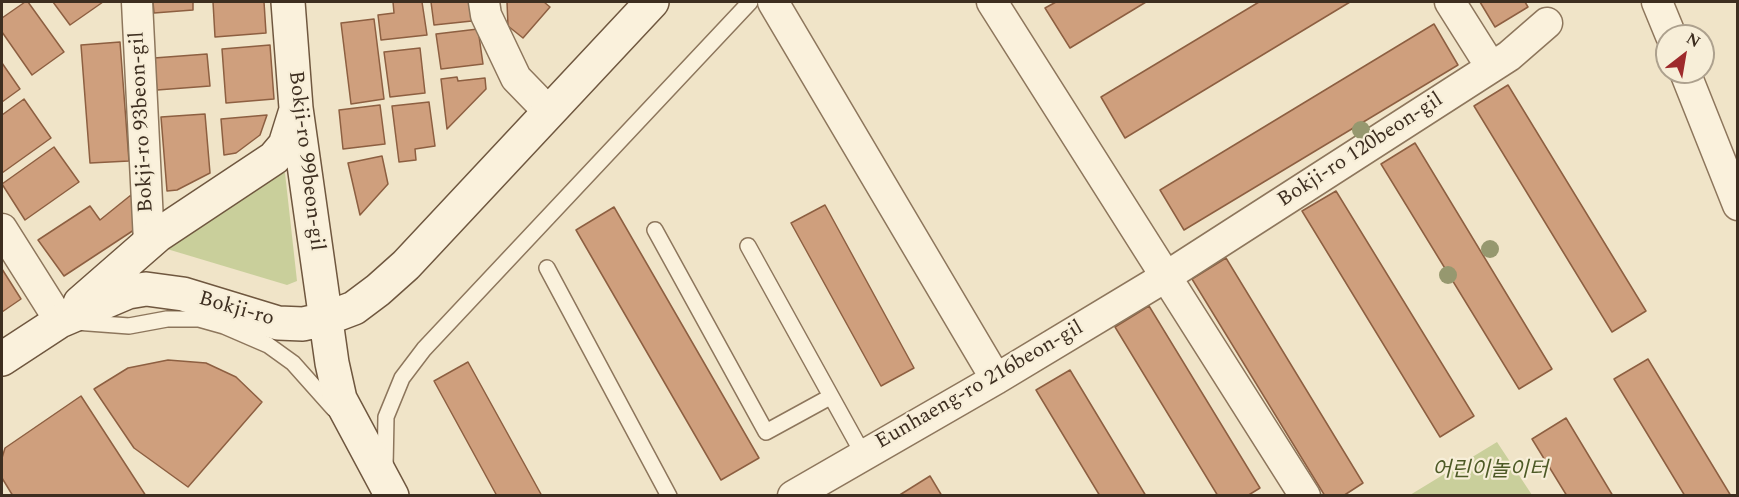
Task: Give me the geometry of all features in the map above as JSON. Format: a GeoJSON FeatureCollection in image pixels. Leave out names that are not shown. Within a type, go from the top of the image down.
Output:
{"type":"FeatureCollection","features":[{"type":"Feature","properties":{"kind":"street","name":"Bokji-ro 93beon-gil"},"geometry":{"type":"LineString","coordinates":[[137,2],[149,242]]}},
{"type":"Feature","properties":{"kind":"street","name":"Bokji-ro 99beon-gil"},"geometry":{"type":"LineString","coordinates":[[288,2],[296,108],[325,319]]}},
{"type":"Feature","properties":{"kind":"street"},"geometry":{"type":"LineString","coordinates":[[484,2],[486,15],[516,78],[548,111]]}},
{"type":"Feature","properties":{"kind":"street","name":"Bokji-ro"},"geometry":{"type":"LineString","coordinates":[[2,359],[60,321],[128,292],[146,289],[183,294],[278,323],[303,324],[325,319],[354,308],[405,265],[652,2]]}},
{"type":"Feature","properties":{"kind":"street"},"geometry":{"type":"LineString","coordinates":[[773,2],[996,380]]}},
{"type":"Feature","properties":{"kind":"street"},"geometry":{"type":"LineString","coordinates":[[992,2],[1305,495]]}},
{"type":"Feature","properties":{"kind":"street"},"geometry":{"type":"LineString","coordinates":[[1450,2],[1491,67]]}},
{"type":"Feature","properties":{"kind":"street"},"geometry":{"type":"LineString","coordinates":[[1657,2],[1666,24]]}},
{"type":"Feature","properties":{"kind":"street","name":"Bokji-ro 120beon-gil"},"geometry":{"type":"LineString","coordinates":[[1167,276],[1509,56],[1547,23]]}},
{"type":"Feature","properties":{"kind":"street"},"geometry":{"type":"LineString","coordinates":[[1690,84],[1737,205]]}},
{"type":"Feature","properties":{"kind":"street"},"geometry":{"type":"LineString","coordinates":[[2,229],[60,321],[149,242],[274,158],[285,145],[296,108]]}},
{"type":"Feature","properties":{"kind":"street","name":"Eunhaeng-ro 216beon-gil"},"geometry":{"type":"LineString","coordinates":[[793,495],[996,380],[1167,276]]}},
{"type":"Feature","properties":{"kind":"street"},"geometry":{"type":"LineString","coordinates":[[325,319],[340,399],[389,489]]}},
{"type":"Feature","properties":{"kind":"lane"},"geometry":{"type":"LineString","coordinates":[[389,489],[386,417],[402,378],[424,349],[750,2]]}},
{"type":"Feature","properties":{"kind":"lane"},"geometry":{"type":"LineString","coordinates":[[655,230],[766,432],[830,397]]}},
{"type":"Feature","properties":{"kind":"lane"},"geometry":{"type":"LineString","coordinates":[[748,246],[863,454]]}},
{"type":"Feature","properties":{"kind":"lane"},"geometry":{"type":"LineString","coordinates":[[547,268],[669,495]]}},
{"type":"Feature","properties":{"kind":"lane"},"geometry":{"type":"LineString","coordinates":[[60,321],[129,326],[167,319],[199,319],[224,326],[268,345],[293,363],[333,407],[389,489]]}},
{"type":"Feature","properties":{"kind":"green space"},"geometry":{"type":"Polygon","coordinates":[[[279,172],[285,173],[297,281],[287,285],[167,249],[279,172]]]}},
{"type":"Feature","properties":{"kind":"green space","name":"어린이놀이터"},"geometry":{"type":"Polygon","coordinates":[[[1497,442],[1532,495],[1410,495],[1497,442]]]}},
{"type":"Feature","properties":{"kind":"building"},"geometry":{"type":"Polygon","coordinates":[[[28,2],[64,52],[32,75],[2,32],[2,18],[28,2]]]}},
{"type":"Feature","properties":{"kind":"building"},"geometry":{"type":"Polygon","coordinates":[[[53,2],[103,2],[70,25],[53,2]]]}},
{"type":"Feature","properties":{"kind":"building"},"geometry":{"type":"Polygon","coordinates":[[[153,2],[193,2],[193,10],[154,13],[153,2]]]}},
{"type":"Feature","properties":{"kind":"building"},"geometry":{"type":"Polygon","coordinates":[[[213,2],[264,2],[266,33],[215,37],[213,2]]]}},
{"type":"Feature","properties":{"kind":"building"},"geometry":{"type":"Polygon","coordinates":[[[393,2],[422,2],[427,35],[381,40],[378,15],[394,13],[393,2]]]}},
{"type":"Feature","properties":{"kind":"building"},"geometry":{"type":"Polygon","coordinates":[[[431,2],[470,2],[472,21],[434,25],[431,2]]]}},
{"type":"Feature","properties":{"kind":"building"},"geometry":{"type":"Polygon","coordinates":[[[507,2],[544,2],[550,7],[523,38],[508,26],[507,2]]]}},
{"type":"Feature","properties":{"kind":"building"},"geometry":{"type":"Polygon","coordinates":[[[1056,2],[1146,2],[1070,48],[1045,8],[1056,2]]]}},
{"type":"Feature","properties":{"kind":"building"},"geometry":{"type":"Polygon","coordinates":[[[1259,2],[1350,2],[1125,138],[1101,97],[1259,2]]]}},
{"type":"Feature","properties":{"kind":"building"},"geometry":{"type":"Polygon","coordinates":[[[1480,2],[1525,2],[1528,7],[1495,27],[1480,2]]]}},
{"type":"Feature","properties":{"kind":"building"},"geometry":{"type":"Polygon","coordinates":[[[374,19],[384,99],[351,104],[341,23],[374,19]]]}},
{"type":"Feature","properties":{"kind":"building"},"geometry":{"type":"Polygon","coordinates":[[[1434,24],[1458,65],[1184,230],[1160,190],[1434,24]]]}},
{"type":"Feature","properties":{"kind":"building"},"geometry":{"type":"Polygon","coordinates":[[[478,29],[483,64],[441,69],[436,34],[478,29]]]}},
{"type":"Feature","properties":{"kind":"building"},"geometry":{"type":"Polygon","coordinates":[[[120,42],[129,161],[90,163],[81,45],[120,42]]]}},
{"type":"Feature","properties":{"kind":"building"},"geometry":{"type":"Polygon","coordinates":[[[270,45],[274,99],[226,103],[222,49],[270,45]]]}},
{"type":"Feature","properties":{"kind":"building"},"geometry":{"type":"Polygon","coordinates":[[[420,48],[425,93],[390,97],[384,52],[420,48]]]}},
{"type":"Feature","properties":{"kind":"building"},"geometry":{"type":"Polygon","coordinates":[[[207,54],[210,86],[157,90],[154,58],[207,54]]]}},
{"type":"Feature","properties":{"kind":"building"},"geometry":{"type":"Polygon","coordinates":[[[2,63],[20,89],[2,102],[2,63]]]}},
{"type":"Feature","properties":{"kind":"building"},"geometry":{"type":"Polygon","coordinates":[[[457,77],[458,81],[485,78],[486,89],[447,129],[441,79],[457,77]]]}},
{"type":"Feature","properties":{"kind":"building"},"geometry":{"type":"Polygon","coordinates":[[[1508,85],[1646,311],[1612,332],[1474,106],[1508,85]]]}},
{"type":"Feature","properties":{"kind":"building"},"geometry":{"type":"Polygon","coordinates":[[[24,99],[51,138],[2,173],[2,115],[24,99]]]}},
{"type":"Feature","properties":{"kind":"building"},"geometry":{"type":"Polygon","coordinates":[[[429,102],[435,146],[415,149],[416,160],[399,162],[392,106],[429,102]]]}},
{"type":"Feature","properties":{"kind":"building"},"geometry":{"type":"Polygon","coordinates":[[[380,105],[385,144],[343,149],[339,110],[380,105]]]}},
{"type":"Feature","properties":{"kind":"building"},"geometry":{"type":"Polygon","coordinates":[[[205,114],[210,173],[177,190],[167,191],[161,117],[205,114]]]}},
{"type":"Feature","properties":{"kind":"building"},"geometry":{"type":"Polygon","coordinates":[[[267,115],[260,135],[236,153],[224,155],[221,119],[267,115]]]}},
{"type":"Feature","properties":{"kind":"building"},"geometry":{"type":"Polygon","coordinates":[[[1415,143],[1552,369],[1519,389],[1381,164],[1415,143]]]}},
{"type":"Feature","properties":{"kind":"building"},"geometry":{"type":"Polygon","coordinates":[[[54,147],[79,182],[25,220],[2,184],[54,147]]]}},
{"type":"Feature","properties":{"kind":"building"},"geometry":{"type":"Polygon","coordinates":[[[382,156],[388,184],[360,215],[348,163],[382,156]]]}},
{"type":"Feature","properties":{"kind":"building"},"geometry":{"type":"Polygon","coordinates":[[[1336,191],[1474,416],[1440,437],[1302,211],[1336,191]]]}},
{"type":"Feature","properties":{"kind":"building"},"geometry":{"type":"Polygon","coordinates":[[[131,195],[141,211],[140,226],[64,276],[38,240],[90,206],[100,220],[131,195]]]}},
{"type":"Feature","properties":{"kind":"building"},"geometry":{"type":"Polygon","coordinates":[[[825,205],[914,368],[881,386],[791,223],[825,205]]]}},
{"type":"Feature","properties":{"kind":"building"},"geometry":{"type":"Polygon","coordinates":[[[614,207],[759,458],[721,480],[576,230],[614,207]]]}},
{"type":"Feature","properties":{"kind":"building"},"geometry":{"type":"Polygon","coordinates":[[[1226,258],[1363,483],[1343,496],[1325,496],[1192,279],[1226,258]]]}},
{"type":"Feature","properties":{"kind":"building"},"geometry":{"type":"Polygon","coordinates":[[[2,269],[21,299],[2,312],[2,269]]]}},
{"type":"Feature","properties":{"kind":"building"},"geometry":{"type":"Polygon","coordinates":[[[1149,306],[1260,488],[1247,496],[1218,496],[1115,327],[1149,306]]]}},
{"type":"Feature","properties":{"kind":"building"},"geometry":{"type":"Polygon","coordinates":[[[1648,359],[1731,496],[1685,496],[1614,379],[1648,359]]]}},
{"type":"Feature","properties":{"kind":"building"},"geometry":{"type":"Polygon","coordinates":[[[168,360],[206,363],[236,377],[262,402],[188,487],[134,448],[94,389],[128,368],[168,360]]]}},
{"type":"Feature","properties":{"kind":"building"},"geometry":{"type":"Polygon","coordinates":[[[468,362],[542,496],[497,496],[434,381],[468,362]]]}},
{"type":"Feature","properties":{"kind":"building"},"geometry":{"type":"Polygon","coordinates":[[[1070,370],[1146,496],[1100,496],[1036,390],[1070,370]]]}},
{"type":"Feature","properties":{"kind":"building"},"geometry":{"type":"Polygon","coordinates":[[[81,396],[146,496],[13,496],[2,478],[2,458],[5,448],[81,396]]]}},
{"type":"Feature","properties":{"kind":"building"},"geometry":{"type":"Polygon","coordinates":[[[1566,418],[1613,496],[1567,496],[1532,439],[1566,418]]]}},
{"type":"Feature","properties":{"kind":"building"},"geometry":{"type":"Polygon","coordinates":[[[930,476],[942,496],[898,496],[930,476]]]}}]}
